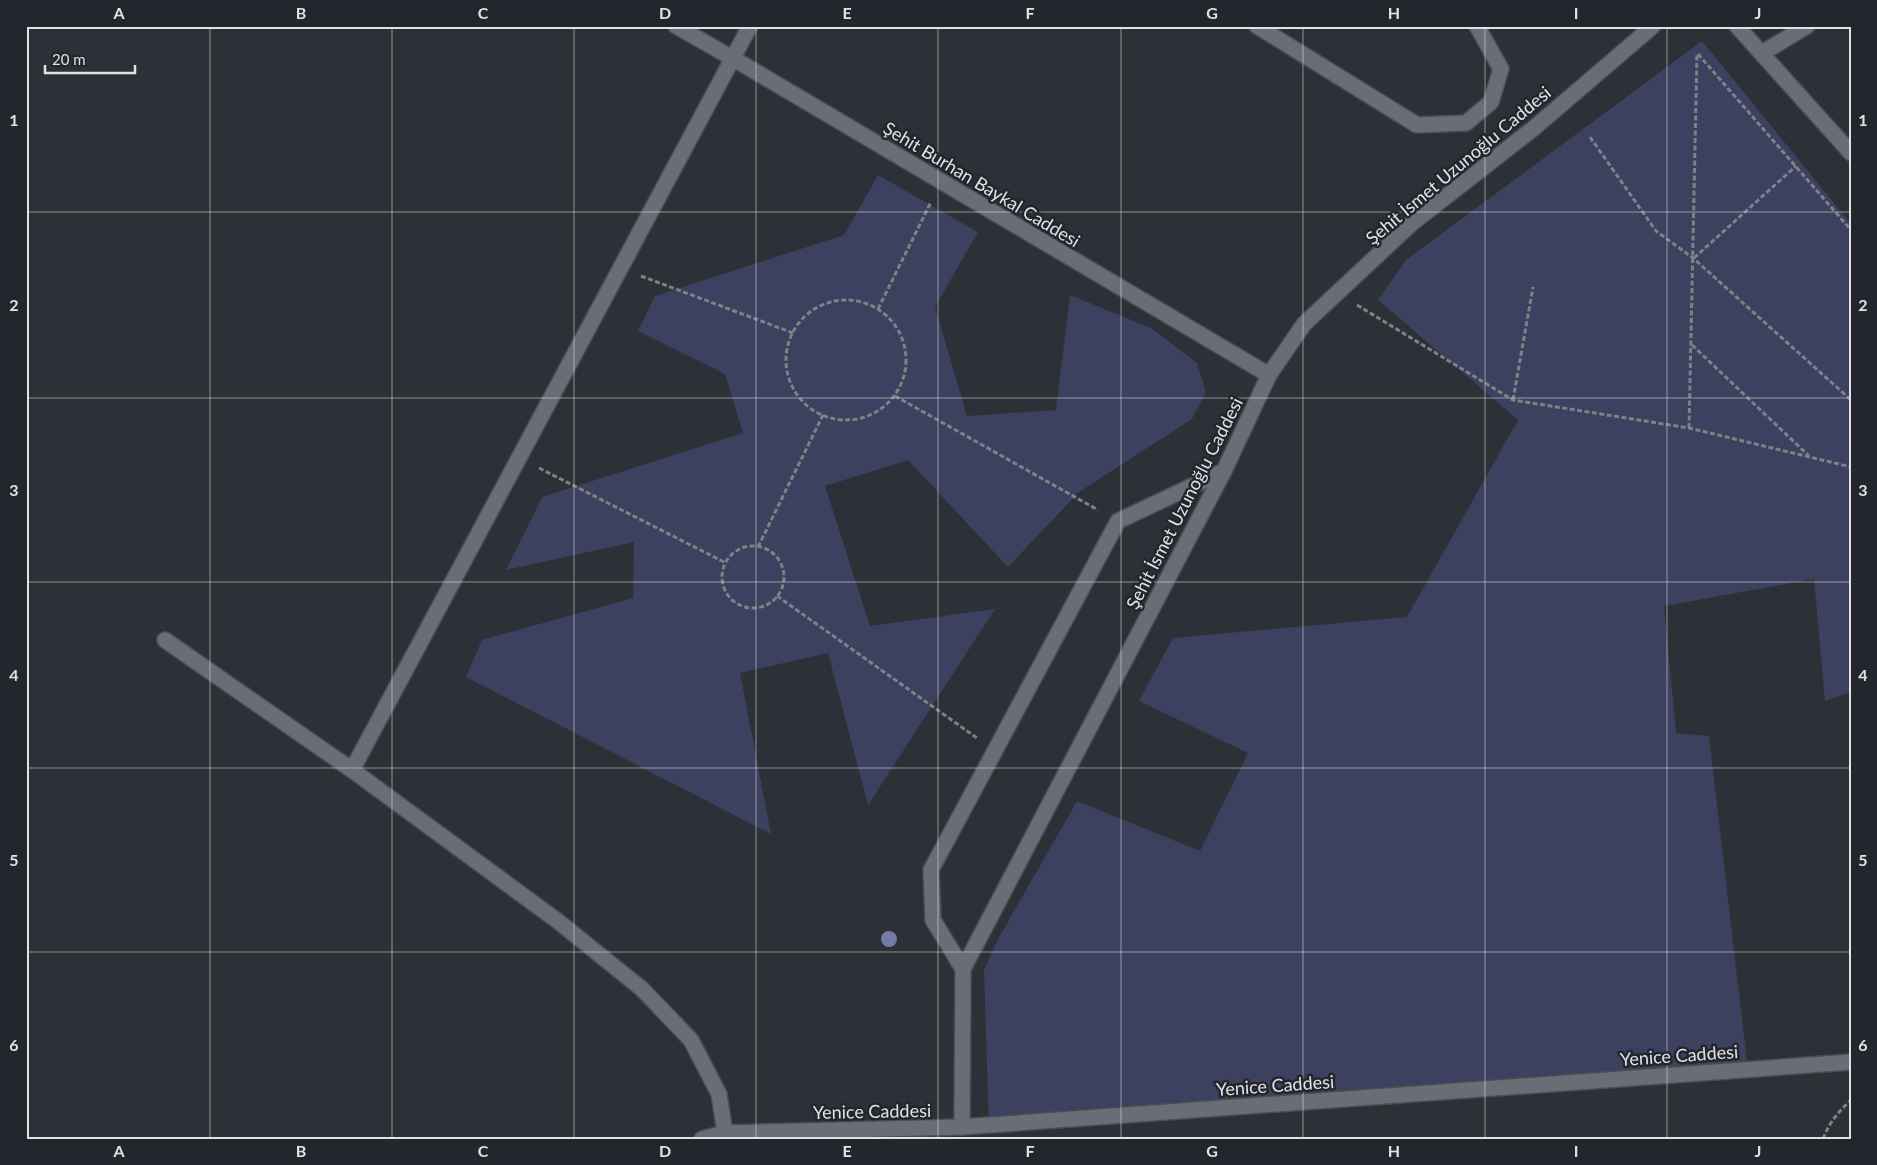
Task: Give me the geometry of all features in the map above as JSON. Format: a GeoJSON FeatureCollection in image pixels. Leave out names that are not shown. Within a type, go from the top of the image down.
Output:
{"type":"FeatureCollection","features":[{"type":"Feature","properties":{"kind":"street","name":"Şehit Burhan Baykal Caddesi"},"geometry":{"type":"LineString","coordinates":[[676,26],[942,181],[1269,376]]}},
{"type":"Feature","properties":{"kind":"street"},"geometry":{"type":"LineString","coordinates":[[352,770],[750,26]]}},
{"type":"Feature","properties":{"kind":"street"},"geometry":{"type":"LineString","coordinates":[[1258,26],[1417,125],[1466,123],[1491,102],[1502,69],[1477,26]]}},
{"type":"Feature","properties":{"kind":"street","name":"Şehit İsmet Uzunoğlu Caddesi"},"geometry":{"type":"LineString","coordinates":[[962,1127],[963,969],[1224,471],[1269,376],[1304,324],[1411,224],[1534,128],[1653,26]]}},
{"type":"Feature","properties":{"kind":"street"},"geometry":{"type":"LineString","coordinates":[[1737,26],[1851,153]]}},
{"type":"Feature","properties":{"kind":"street"},"geometry":{"type":"LineString","coordinates":[[1762,54],[1807,26]]}},
{"type":"Feature","properties":{"kind":"street"},"geometry":{"type":"LineString","coordinates":[[963,969],[933,920],[930,870],[1118,522],[1224,471]]}},
{"type":"Feature","properties":{"kind":"street"},"geometry":{"type":"LineString","coordinates":[[165,640],[352,770],[559,922],[642,989],[691,1040],[719,1094],[725,1133]]}},
{"type":"Feature","properties":{"kind":"street","name":"Yenice Caddesi"},"geometry":{"type":"LineString","coordinates":[[702,1139],[725,1133],[962,1127],[1851,1062]]}},
{"type":"Feature","properties":{"kind":"path"},"geometry":{"type":"LineString","coordinates":[[1689,428],[1697,54],[1851,230]]}},
{"type":"Feature","properties":{"kind":"path"},"geometry":{"type":"LineString","coordinates":[[1590,137],[1656,231],[1693,258],[1851,400]]}},
{"type":"Feature","properties":{"kind":"path"},"geometry":{"type":"LineString","coordinates":[[1693,258],[1796,166]]}},
{"type":"Feature","properties":{"kind":"path"},"geometry":{"type":"LineString","coordinates":[[878,309],[942,181]]}},
{"type":"Feature","properties":{"kind":"path"},"geometry":{"type":"LineString","coordinates":[[621,268],[793,333]]}},
{"type":"Feature","properties":{"kind":"path"},"geometry":{"type":"LineString","coordinates":[[1513,400],[1533,287]]}},
{"type":"Feature","properties":{"kind":"path"},"geometry":{"type":"LineString","coordinates":[[1338,293],[1513,400],[1689,428],[1851,467]]}},
{"type":"Feature","properties":{"kind":"path"},"geometry":{"type":"LineString","coordinates":[[855,300],[869,304],[878,309],[895,324],[903,339],[907,356],[906,373],[899,390],[886,406],[869,416],[848,420],[828,418],[810,409],[797,394],[788,377],[786,358],[789,340],[793,333],[797,324],[809,312],[824,303],[855,300]]}},
{"type":"Feature","properties":{"kind":"path"},"geometry":{"type":"LineString","coordinates":[[1691,345],[1811,457]]}},
{"type":"Feature","properties":{"kind":"path"},"geometry":{"type":"LineString","coordinates":[[894,396],[1118,522]]}},
{"type":"Feature","properties":{"kind":"path"},"geometry":{"type":"LineString","coordinates":[[758,547],[823,415]]}},
{"type":"Feature","properties":{"kind":"path"},"geometry":{"type":"LineString","coordinates":[[519,458],[726,563]]}},
{"type":"Feature","properties":{"kind":"path"},"geometry":{"type":"LineString","coordinates":[[749,547],[758,547],[768,551],[775,556],[784,576],[778,596],[770,603],[760,607],[749,608],[739,605],[730,599],[722,581],[726,563],[732,555],[749,547]]}},
{"type":"Feature","properties":{"kind":"path"},"geometry":{"type":"LineString","coordinates":[[778,596],[995,751]]}},
{"type":"Feature","properties":{"kind":"path"},"geometry":{"type":"LineString","coordinates":[[1823,1139],[1838,1112],[1851,1100]]}},
{"type":"Feature","properties":{"kind":"shaded area"},"geometry":{"type":"Polygon","coordinates":[[[1702,41],[1851,224],[1851,692],[1825,701],[1814,579],[1664,606],[1676,733],[1709,736],[1748,1071],[989,1127],[984,970],[998,939],[1077,801],[1200,851],[1248,753],[1139,701],[1173,638],[1407,617],[1518,420],[1378,300],[1406,260],[1702,41]]]}},
{"type":"Feature","properties":{"kind":"shaded area"},"geometry":{"type":"Polygon","coordinates":[[[878,175],[978,232],[935,307],[967,416],[1056,410],[1070,295],[1151,328],[1197,363],[1206,392],[1192,419],[1079,492],[1008,567],[908,460],[825,486],[870,626],[995,609],[868,805],[828,653],[740,673],[771,834],[466,677],[482,640],[633,598],[634,542],[506,570],[542,497],[743,433],[725,374],[638,331],[655,296],[844,235],[878,175]]]}}]}
